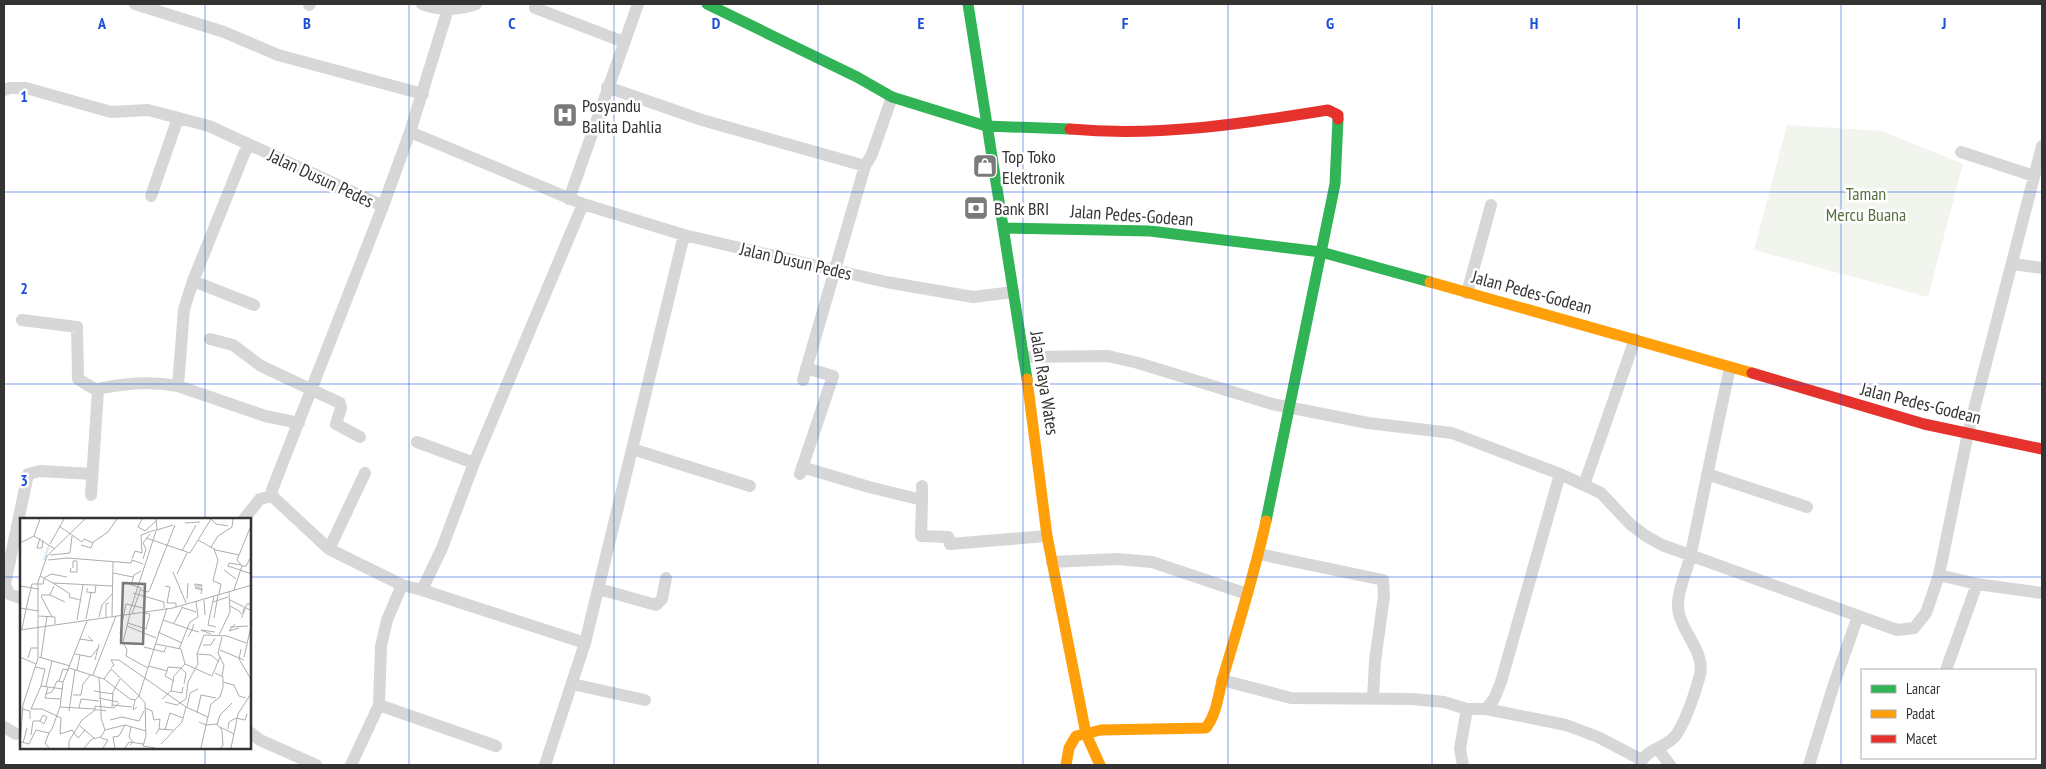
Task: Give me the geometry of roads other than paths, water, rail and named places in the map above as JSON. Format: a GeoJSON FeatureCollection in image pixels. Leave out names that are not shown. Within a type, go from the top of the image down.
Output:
{"type":"FeatureCollection","features":[{"type":"Feature","properties":{"kind":"main road"},"geometry":{"type":"LineString","coordinates":[[707,4],[892,96],[986,126],[1054,128],[1112,133],[1146,132],[1238,125],[1328,110],[1336,112],[1339,120],[1336,184],[1291,408],[1259,554],[1222,680],[1214,718],[1206,728],[1101,730],[1076,736],[1072,741],[1066,765]]}},
{"type":"Feature","properties":{"kind":"main road","name":"Jalan Raya Wates"},"geometry":{"type":"LineString","coordinates":[[968,4],[1036,439],[1047,536],[1086,734],[1100,765]]}},
{"type":"Feature","properties":{"kind":"main road","name":"Jalan Pedes-Godean"},"geometry":{"type":"LineString","coordinates":[[1002,228],[1150,231],[1321,252],[1635,339],[1924,424],[2042,449]]}},
{"type":"Feature","properties":{"kind":"street"},"geometry":{"type":"LineString","coordinates":[[135,4],[224,32],[278,55],[423,94]]}},
{"type":"Feature","properties":{"kind":"street"},"geometry":{"type":"LineString","coordinates":[[422,4],[448,9],[460,9],[476,4]]}},
{"type":"Feature","properties":{"kind":"street"},"geometry":{"type":"LineString","coordinates":[[570,198],[607,87],[638,4]]}},
{"type":"Feature","properties":{"kind":"street"},"geometry":{"type":"LineString","coordinates":[[535,8],[624,42]]}},
{"type":"Feature","properties":{"kind":"street"},"geometry":{"type":"LineString","coordinates":[[410,132],[448,9]]}},
{"type":"Feature","properties":{"kind":"street"},"geometry":{"type":"LineString","coordinates":[[607,87],[702,120],[865,166]]}},
{"type":"Feature","properties":{"kind":"street","name":"Jalan Dusun Pedes"},"geometry":{"type":"LineString","coordinates":[[4,90],[26,88],[111,112],[141,109],[209,126],[383,206],[410,132],[583,204],[684,236],[886,282],[973,297],[1013,292]]}},
{"type":"Feature","properties":{"kind":"street"},"geometry":{"type":"LineString","coordinates":[[803,380],[865,166],[872,154],[892,96]]}},
{"type":"Feature","properties":{"kind":"street"},"geometry":{"type":"LineString","coordinates":[[151,196],[178,118]]}},
{"type":"Feature","properties":{"kind":"street"},"geometry":{"type":"LineString","coordinates":[[178,386],[184,310],[193,281],[248,144]]}},
{"type":"Feature","properties":{"kind":"street"},"geometry":{"type":"LineString","coordinates":[[1023,357],[1108,356],[1291,408],[1368,423],[1452,433],[1584,484],[1601,493],[1646,536],[1691,556],[1897,630],[1914,628],[1926,613],[1939,575],[1968,434],[2042,146]]}},
{"type":"Feature","properties":{"kind":"street"},"geometry":{"type":"LineString","coordinates":[[1961,152],[2034,176]]}},
{"type":"Feature","properties":{"kind":"street"},"geometry":{"type":"LineString","coordinates":[[422,590],[442,548],[474,463],[583,204]]}},
{"type":"Feature","properties":{"kind":"street"},"geometry":{"type":"LineString","coordinates":[[1467,292],[1491,205]]}},
{"type":"Feature","properties":{"kind":"street"},"geometry":{"type":"LineString","coordinates":[[383,206],[272,490],[272,496],[330,549],[402,585],[585,643]]}},
{"type":"Feature","properties":{"kind":"street"},"geometry":{"type":"LineString","coordinates":[[545,765],[585,643],[684,236]]}},
{"type":"Feature","properties":{"kind":"street"},"geometry":{"type":"LineString","coordinates":[[2013,264],[2042,268]]}},
{"type":"Feature","properties":{"kind":"street"},"geometry":{"type":"LineString","coordinates":[[193,281],[254,305]]}},
{"type":"Feature","properties":{"kind":"street"},"geometry":{"type":"LineString","coordinates":[[22,320],[77,327],[78,378],[97,389],[118,384],[158,382],[178,386],[265,416],[299,423]]}},
{"type":"Feature","properties":{"kind":"street"},"geometry":{"type":"LineString","coordinates":[[210,339],[233,346],[261,366],[340,403],[341,408],[336,424],[360,437]]}},
{"type":"Feature","properties":{"kind":"street"},"geometry":{"type":"LineString","coordinates":[[1584,484],[1635,339]]}},
{"type":"Feature","properties":{"kind":"street"},"geometry":{"type":"LineString","coordinates":[[806,368],[833,376],[801,471],[922,500]]}},
{"type":"Feature","properties":{"kind":"street"},"geometry":{"type":"LineString","coordinates":[[1222,680],[1291,698],[1373,698],[1444,702],[1467,709],[1486,709],[1566,725],[1598,737],[1641,762],[1670,742],[1678,734],[1700,674],[1700,661],[1681,624],[1678,605],[1691,556],[1730,368]]}},
{"type":"Feature","properties":{"kind":"street"},"geometry":{"type":"LineString","coordinates":[[91,495],[97,389]]}},
{"type":"Feature","properties":{"kind":"street"},"geometry":{"type":"LineString","coordinates":[[417,442],[474,463]]}},
{"type":"Feature","properties":{"kind":"street"},"geometry":{"type":"LineString","coordinates":[[632,448],[750,486]]}},
{"type":"Feature","properties":{"kind":"street"},"geometry":{"type":"LineString","coordinates":[[20,598],[9,594],[5,584],[28,474],[40,471],[92,474]]}},
{"type":"Feature","properties":{"kind":"street"},"geometry":{"type":"LineString","coordinates":[[330,549],[365,473]]}},
{"type":"Feature","properties":{"kind":"street"},"geometry":{"type":"LineString","coordinates":[[1486,709],[1501,682],[1560,474]]}},
{"type":"Feature","properties":{"kind":"street"},"geometry":{"type":"LineString","coordinates":[[1707,474],[1807,507]]}},
{"type":"Feature","properties":{"kind":"street"},"geometry":{"type":"LineString","coordinates":[[922,486],[921,536],[948,537],[950,544],[1047,536]]}},
{"type":"Feature","properties":{"kind":"street"},"geometry":{"type":"LineString","coordinates":[[245,518],[260,499],[272,496]]}},
{"type":"Feature","properties":{"kind":"street"},"geometry":{"type":"LineString","coordinates":[[1259,554],[1383,580],[1384,596],[1373,698]]}},
{"type":"Feature","properties":{"kind":"street"},"geometry":{"type":"LineString","coordinates":[[1052,562],[1117,559],[1147,561],[1247,594]]}},
{"type":"Feature","properties":{"kind":"street"},"geometry":{"type":"LineString","coordinates":[[1939,575],[1977,584],[2042,594]]}},
{"type":"Feature","properties":{"kind":"street"},"geometry":{"type":"LineString","coordinates":[[599,589],[656,605],[662,599],[666,578]]}},
{"type":"Feature","properties":{"kind":"street"},"geometry":{"type":"LineString","coordinates":[[1946,669],[1977,584]]}},
{"type":"Feature","properties":{"kind":"street"},"geometry":{"type":"LineString","coordinates":[[351,765],[379,705],[381,646],[387,620],[402,585]]}},
{"type":"Feature","properties":{"kind":"street"},"geometry":{"type":"LineString","coordinates":[[1809,765],[1825,711],[1858,616]]}},
{"type":"Feature","properties":{"kind":"street"},"geometry":{"type":"LineString","coordinates":[[572,684],[645,700]]}},
{"type":"Feature","properties":{"kind":"street"},"geometry":{"type":"LineString","coordinates":[[379,705],[496,746]]}},
{"type":"Feature","properties":{"kind":"street"},"geometry":{"type":"LineString","coordinates":[[1463,765],[1460,750],[1467,709]]}},
{"type":"Feature","properties":{"kind":"street"},"geometry":{"type":"LineString","coordinates":[[4,727],[16,734]]}},
{"type":"Feature","properties":{"kind":"street"},"geometry":{"type":"LineString","coordinates":[[251,733],[260,740],[316,765]]}},
{"type":"Feature","properties":{"kind":"street"},"geometry":{"type":"LineString","coordinates":[[1658,749],[1670,765]]}},
{"type":"Feature","properties":{"kind":"place","name":"Posyandu Balita Dahlia"},"geometry":{"type":"Point","coordinates":[565,115]}},
{"type":"Feature","properties":{"kind":"place","name":"Top Toko Elektronik"},"geometry":{"type":"Point","coordinates":[985,166]}},
{"type":"Feature","properties":{"kind":"place","name":"Bank BRI"},"geometry":{"type":"Point","coordinates":[976,208]}},
{"type":"Feature","properties":{"kind":"park label","name":"Taman Mercu Buana"},"geometry":{"type":"Point","coordinates":[1866,203]}}]}
